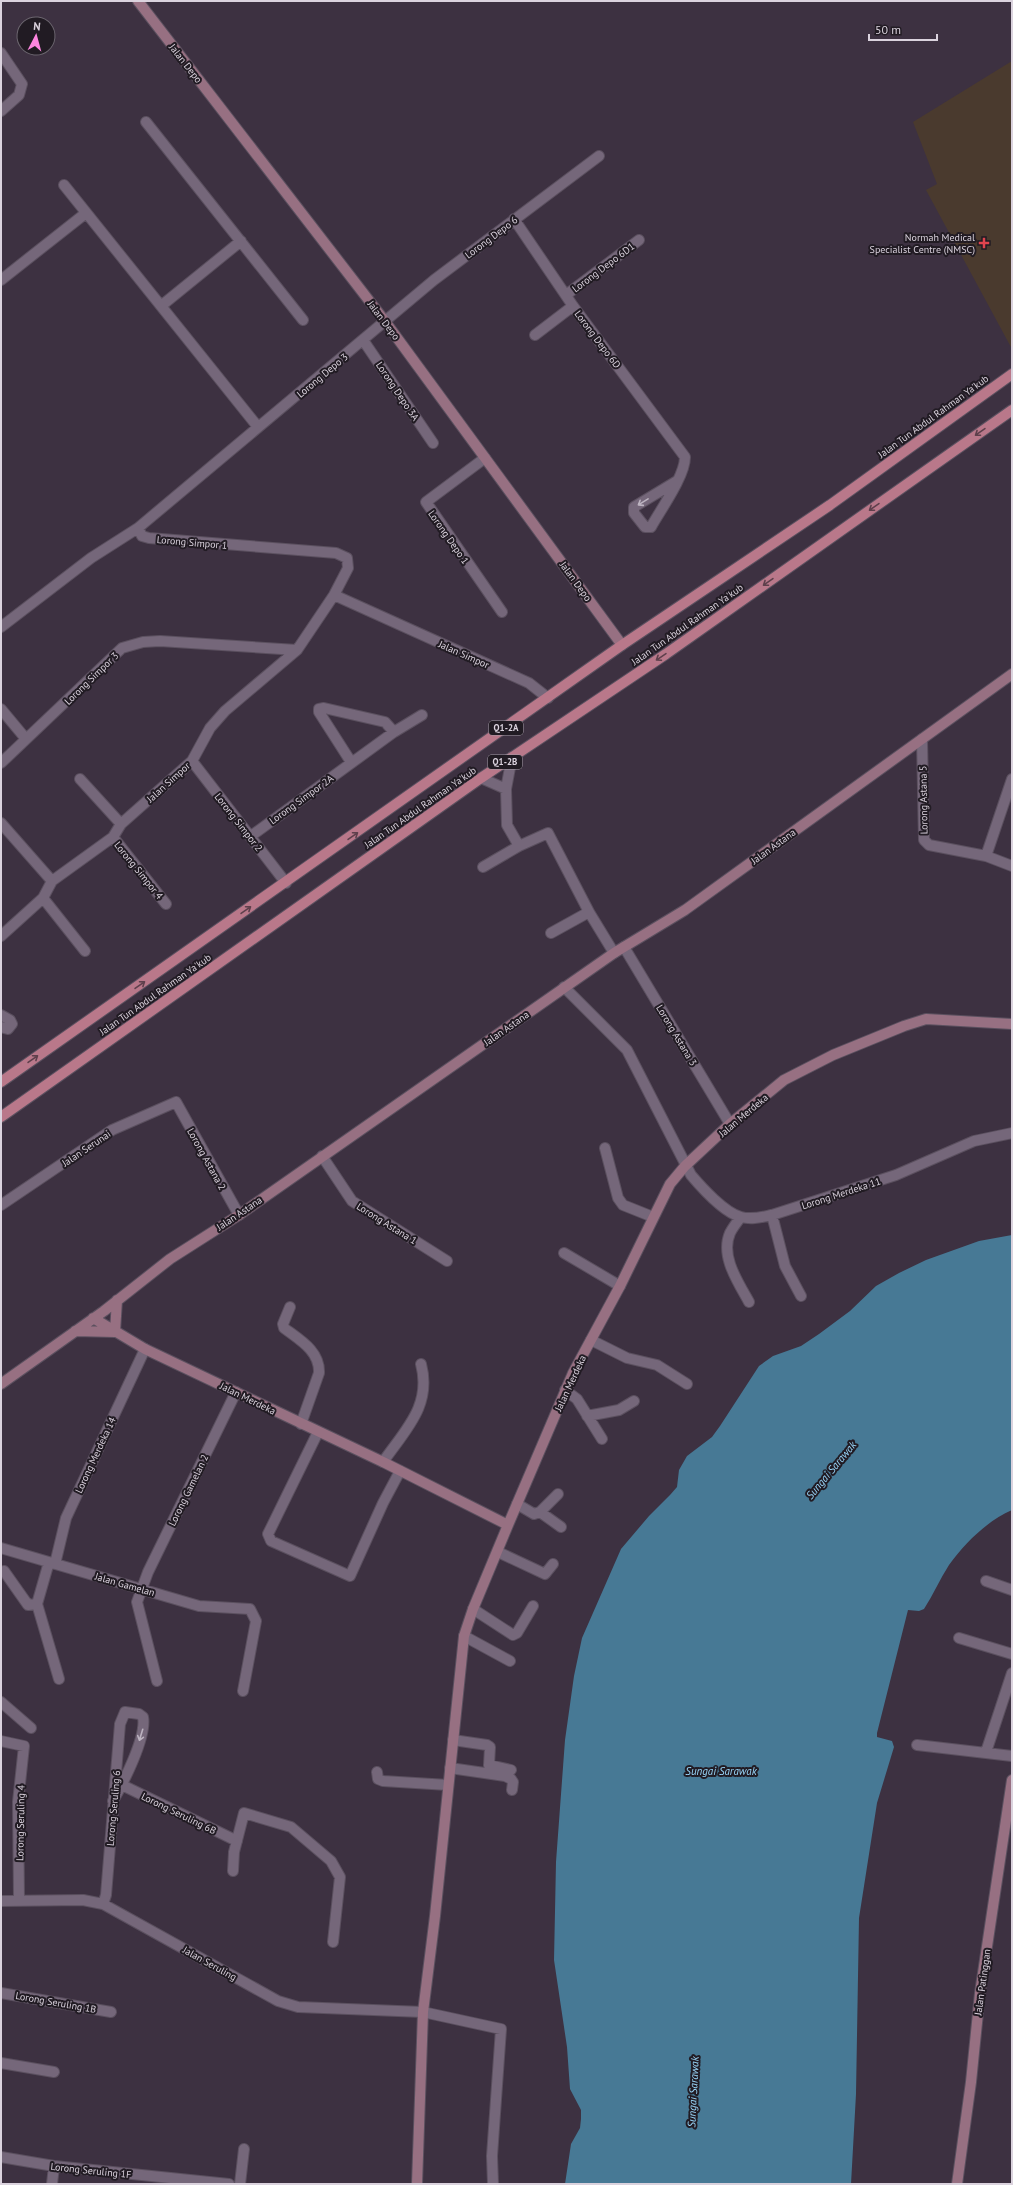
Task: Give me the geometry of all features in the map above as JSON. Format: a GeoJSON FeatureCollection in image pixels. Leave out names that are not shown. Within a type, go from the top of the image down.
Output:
{"type":"FeatureCollection","features":[{"type":"Feature","properties":{"kind":"main road","name":"Jalan Tun Abdul Rahman Ya'kub"},"geometry":{"type":"LineString","coordinates":[[1,1082],[286,883],[622,645],[830,505],[1012,374]]}},
{"type":"Feature","properties":{"kind":"main road","name":"Jalan Tun Abdul Rahman Ya'kub"},"geometry":{"type":"LineString","coordinates":[[1,1117],[481,778],[666,654],[1012,410]]}},
{"type":"Feature","properties":{"kind":"street","name":"Jalan Depo"},"geometry":{"type":"LineString","coordinates":[[138,1],[384,320],[622,645]]}},
{"type":"Feature","properties":{"kind":"street"},"geometry":{"type":"LineString","coordinates":[[1,53],[22,84],[19,95],[1,111]]}},
{"type":"Feature","properties":{"kind":"street"},"geometry":{"type":"LineString","coordinates":[[146,122],[303,320]]}},
{"type":"Feature","properties":{"kind":"street","name":"Lorong Depo 6"},"geometry":{"type":"LineString","coordinates":[[384,320],[514,219],[599,156]]}},
{"type":"Feature","properties":{"kind":"street"},"geometry":{"type":"LineString","coordinates":[[1,627],[90,558],[138,528],[258,427],[64,185]]}},
{"type":"Feature","properties":{"kind":"street"},"geometry":{"type":"LineString","coordinates":[[1,280],[86,213]]}},
{"type":"Feature","properties":{"kind":"street","name":"Lorong Depo 6D"},"geometry":{"type":"LineString","coordinates":[[514,219],[573,306],[685,457],[685,465],[677,481]]}},
{"type":"Feature","properties":{"kind":"street","name":"Lorong Depo 6D1"},"geometry":{"type":"LineString","coordinates":[[566,295],[639,240]]}},
{"type":"Feature","properties":{"kind":"street"},"geometry":{"type":"LineString","coordinates":[[161,306],[241,241]]}},
{"type":"Feature","properties":{"kind":"street"},"geometry":{"type":"LineString","coordinates":[[535,335],[573,306]]}},
{"type":"Feature","properties":{"kind":"street","name":"Lorong Depo 3"},"geometry":{"type":"LineString","coordinates":[[258,427],[363,340],[384,320]]}},
{"type":"Feature","properties":{"kind":"street","name":"Lorong Depo 3A"},"geometry":{"type":"LineString","coordinates":[[363,340],[433,443]]}},
{"type":"Feature","properties":{"kind":"street","name":"Lorong Depo 1"},"geometry":{"type":"LineString","coordinates":[[485,458],[426,502],[502,612]]}},
{"type":"Feature","properties":{"kind":"street"},"geometry":{"type":"LineString","coordinates":[[677,481],[651,527],[645,527],[634,513],[634,507],[677,481]]}},
{"type":"Feature","properties":{"kind":"street","name":"Lorong Simpor 1"},"geometry":{"type":"LineString","coordinates":[[138,528],[142,536],[149,538],[336,553],[348,558],[348,568]]}},
{"type":"Feature","properties":{"kind":"street","name":"Jalan Simpor"},"geometry":{"type":"LineString","coordinates":[[1,936],[43,898],[52,881],[113,837],[121,824],[192,761],[210,728],[225,711],[297,650],[334,595],[348,568]]}},
{"type":"Feature","properties":{"kind":"street","name":"Jalan Simpor"},"geometry":{"type":"LineString","coordinates":[[334,595],[530,683],[548,698]]}},
{"type":"Feature","properties":{"kind":"street","name":"Lorong Simpor 3"},"geometry":{"type":"LineString","coordinates":[[1,763],[122,648],[130,644],[160,641],[297,650]]}},
{"type":"Feature","properties":{"kind":"street","name":"Jalan Astana"},"geometry":{"type":"LineString","coordinates":[[1,1384],[75,1332],[170,1260],[239,1215],[614,953],[685,910],[1012,674]]}},
{"type":"Feature","properties":{"kind":"street"},"geometry":{"type":"LineString","coordinates":[[351,762],[319,712],[319,709],[324,708],[385,722],[394,732]]}},
{"type":"Feature","properties":{"kind":"street"},"geometry":{"type":"LineString","coordinates":[[1,709],[26,739]]}},
{"type":"Feature","properties":{"kind":"street","name":"Lorong Simpor 2A"},"geometry":{"type":"LineString","coordinates":[[251,836],[351,762],[394,732],[422,715]]}},
{"type":"Feature","properties":{"kind":"street","name":"Lorong Astana 5"},"geometry":{"type":"LineString","coordinates":[[922,739],[924,840],[929,845],[986,856],[1012,866]]}},
{"type":"Feature","properties":{"kind":"street"},"geometry":{"type":"LineString","coordinates":[[512,757],[506,789],[507,825],[519,846]]}},
{"type":"Feature","properties":{"kind":"street","name":"Lorong Simpor 2"},"geometry":{"type":"LineString","coordinates":[[192,761],[286,883]]}},
{"type":"Feature","properties":{"kind":"street"},"geometry":{"type":"LineString","coordinates":[[481,778],[506,789]]}},
{"type":"Feature","properties":{"kind":"street"},"geometry":{"type":"LineString","coordinates":[[80,779],[121,824]]}},
{"type":"Feature","properties":{"kind":"street"},"geometry":{"type":"LineString","coordinates":[[986,856],[1012,779]]}},
{"type":"Feature","properties":{"kind":"street"},"geometry":{"type":"LineString","coordinates":[[1,823],[52,881]]}},
{"type":"Feature","properties":{"kind":"street"},"geometry":{"type":"LineString","coordinates":[[483,867],[519,846],[548,833],[589,912],[614,953]]}},
{"type":"Feature","properties":{"kind":"street","name":"Lorong Simpor 4"},"geometry":{"type":"LineString","coordinates":[[113,837],[166,904]]}},
{"type":"Feature","properties":{"kind":"street"},"geometry":{"type":"LineString","coordinates":[[43,898],[85,951]]}},
{"type":"Feature","properties":{"kind":"street"},"geometry":{"type":"LineString","coordinates":[[551,933],[589,912]]}},
{"type":"Feature","properties":{"kind":"street","name":"Lorong Astana 3"},"geometry":{"type":"LineString","coordinates":[[624,947],[730,1124]]}},
{"type":"Feature","properties":{"kind":"street"},"geometry":{"type":"LineString","coordinates":[[564,987],[627,1050],[649,1089],[685,1166],[703,1189],[740,1217],[730,1233],[727,1250],[734,1275],[749,1302]]}},
{"type":"Feature","properties":{"kind":"street"},"geometry":{"type":"LineString","coordinates":[[1,1015],[10,1020],[12,1024],[8,1029],[1,1027]]}},
{"type":"Feature","properties":{"kind":"street","name":"Jalan Merdeka"},"geometry":{"type":"LineString","coordinates":[[93,1318],[145,1348],[383,1462],[508,1525],[565,1390],[620,1286],[670,1184],[685,1166],[730,1124],[784,1080],[833,1055],[904,1026],[926,1020],[1012,1024]]}},
{"type":"Feature","properties":{"kind":"street","name":"Jalan Serunai"},"geometry":{"type":"LineString","coordinates":[[1,1205],[112,1130],[176,1102]]}},
{"type":"Feature","properties":{"kind":"street","name":"Lorong Astana 2"},"geometry":{"type":"LineString","coordinates":[[176,1102],[239,1215]]}},
{"type":"Feature","properties":{"kind":"street","name":"Lorong Merdeka 11"},"geometry":{"type":"LineString","coordinates":[[740,1217],[756,1219],[772,1215],[896,1175],[974,1141],[1012,1134]]}},
{"type":"Feature","properties":{"kind":"street"},"geometry":{"type":"LineString","coordinates":[[605,1148],[620,1202],[623,1205],[653,1217]]}},
{"type":"Feature","properties":{"kind":"street","name":"Lorong Astana 1"},"geometry":{"type":"LineString","coordinates":[[322,1156],[352,1201],[447,1261]]}},
{"type":"Feature","properties":{"kind":"street"},"geometry":{"type":"LineString","coordinates":[[772,1215],[785,1266],[801,1296]]}},
{"type":"Feature","properties":{"kind":"street"},"geometry":{"type":"LineString","coordinates":[[564,1252],[620,1286]]}},
{"type":"Feature","properties":{"kind":"street"},"geometry":{"type":"LineString","coordinates":[[75,1332],[115,1332],[117,1300]]}},
{"type":"Feature","properties":{"kind":"street"},"geometry":{"type":"LineString","coordinates":[[290,1307],[283,1324],[284,1328],[316,1356],[319,1364],[319,1372],[301,1424]]}},
{"type":"Feature","properties":{"kind":"street"},"geometry":{"type":"LineString","coordinates":[[591,1340],[627,1358],[657,1365],[687,1384]]}},
{"type":"Feature","properties":{"kind":"street","name":"Lorong Merdeka 14"},"geometry":{"type":"LineString","coordinates":[[37,1604],[66,1518],[145,1348]]}},
{"type":"Feature","properties":{"kind":"street"},"geometry":{"type":"LineString","coordinates":[[383,1462],[420,1407],[424,1386],[421,1364]]}},
{"type":"Feature","properties":{"kind":"street"},"geometry":{"type":"LineString","coordinates":[[565,1390],[577,1399],[602,1439]]}},
{"type":"Feature","properties":{"kind":"street","name":"Lorong Gamelan 2"},"geometry":{"type":"LineString","coordinates":[[157,1681],[137,1602],[236,1392]]}},
{"type":"Feature","properties":{"kind":"street"},"geometry":{"type":"LineString","coordinates":[[587,1416],[619,1410],[634,1401]]}},
{"type":"Feature","properties":{"kind":"street"},"geometry":{"type":"LineString","coordinates":[[318,1432],[268,1534],[270,1541],[350,1576],[383,1503],[400,1471]]}},
{"type":"Feature","properties":{"kind":"street"},"geometry":{"type":"LineString","coordinates":[[517,1504],[534,1514],[540,1512],[558,1494]]}},
{"type":"Feature","properties":{"kind":"street"},"geometry":{"type":"LineString","coordinates":[[540,1512],[561,1527]]}},
{"type":"Feature","properties":{"kind":"street"},"geometry":{"type":"LineString","coordinates":[[417,2184],[423,2012],[435,1916],[464,1636],[473,1609],[508,1525]]}},
{"type":"Feature","properties":{"kind":"street","name":"Jalan Gamelan"},"geometry":{"type":"LineString","coordinates":[[1,1548],[199,1606],[250,1609],[256,1621],[243,1691]]}},
{"type":"Feature","properties":{"kind":"street"},"geometry":{"type":"LineString","coordinates":[[498,1552],[545,1574],[553,1564]]}},
{"type":"Feature","properties":{"kind":"street"},"geometry":{"type":"LineString","coordinates":[[4,1571],[28,1605],[37,1604],[59,1679]]}},
{"type":"Feature","properties":{"kind":"street"},"geometry":{"type":"LineString","coordinates":[[986,1581],[1012,1590]]}},
{"type":"Feature","properties":{"kind":"street"},"geometry":{"type":"LineString","coordinates":[[473,1609],[513,1635],[517,1633],[533,1606]]}},
{"type":"Feature","properties":{"kind":"street"},"geometry":{"type":"LineString","coordinates":[[464,1636],[510,1662]]}},
{"type":"Feature","properties":{"kind":"street"},"geometry":{"type":"LineString","coordinates":[[959,1638],[1012,1654]]}},
{"type":"Feature","properties":{"kind":"street"},"geometry":{"type":"LineString","coordinates":[[986,1752],[1012,1673]]}},
{"type":"Feature","properties":{"kind":"street"},"geometry":{"type":"LineString","coordinates":[[1,1702],[31,1728]]}},
{"type":"Feature","properties":{"kind":"street","name":"Lorong Seruling 6"},"geometry":{"type":"LineString","coordinates":[[104,1904],[120,1724],[125,1712],[140,1714],[144,1717],[143,1734],[122,1785]]}},
{"type":"Feature","properties":{"kind":"street"},"geometry":{"type":"LineString","coordinates":[[453,1740],[487,1745],[490,1747],[489,1765],[511,1770]]}},
{"type":"Feature","properties":{"kind":"street","name":"Lorong Seruling 4"},"geometry":{"type":"LineString","coordinates":[[1,1741],[24,1746],[18,1802],[19,1900]]}},
{"type":"Feature","properties":{"kind":"street"},"geometry":{"type":"LineString","coordinates":[[917,1745],[1012,1756]]}},
{"type":"Feature","properties":{"kind":"street"},"geometry":{"type":"LineString","coordinates":[[450,1768],[505,1776],[514,1782],[512,1790]]}},
{"type":"Feature","properties":{"kind":"street"},"geometry":{"type":"LineString","coordinates":[[377,1772],[378,1779],[383,1781],[448,1786]]}},
{"type":"Feature","properties":{"kind":"street","name":"Jalan Patinggan"},"geometry":{"type":"LineString","coordinates":[[958,2184],[971,2082],[980,1993],[1012,1780]]}},
{"type":"Feature","properties":{"kind":"street"},"geometry":{"type":"LineString","coordinates":[[113,1801],[122,1785]]}},
{"type":"Feature","properties":{"kind":"street","name":"Lorong Seruling 6B"},"geometry":{"type":"LineString","coordinates":[[122,1785],[237,1841]]}},
{"type":"Feature","properties":{"kind":"street"},"geometry":{"type":"LineString","coordinates":[[233,1871],[234,1852],[244,1813],[291,1827],[331,1861],[340,1877],[333,1942]]}},
{"type":"Feature","properties":{"kind":"street","name":"Jalan Seruling"},"geometry":{"type":"LineString","coordinates":[[1,1900],[84,1900],[104,1904],[278,2001],[298,2007],[423,2012],[501,2029],[492,2156],[492,2184]]}},
{"type":"Feature","properties":{"kind":"street","name":"Lorong Seruling 1B"},"geometry":{"type":"LineString","coordinates":[[1,1992],[111,2012]]}},
{"type":"Feature","properties":{"kind":"street"},"geometry":{"type":"LineString","coordinates":[[1,2063],[54,2072]]}},
{"type":"Feature","properties":{"kind":"street"},"geometry":{"type":"LineString","coordinates":[[240,2184],[244,2149]]}},
{"type":"Feature","properties":{"kind":"street","name":"Lorong Seruling 1F"},"geometry":{"type":"LineString","coordinates":[[1,2158],[54,2166],[229,2184]]}},
{"type":"Feature","properties":{"kind":"street"},"geometry":{"type":"LineString","coordinates":[[52,2184],[54,2166]]}},
{"type":"Feature","properties":{"kind":"shaded area","name":"Normah Medical Specialist Centre (NMSC)"},"geometry":{"type":"Polygon","coordinates":[[[1012,61],[1012,349],[926,190],[937,184],[913,122],[1012,61]]]}},
{"type":"Feature","properties":{"kind":"water","name":"Sungai Sarawak"},"geometry":{"type":"Polygon","coordinates":[[[1012,1235],[1012,1510],[985,1526],[962,1549],[949,1565],[924,1609],[919,1611],[908,1610],[877,1733],[877,1737],[892,1741],[894,1747],[877,1803],[859,1918],[856,2094],[851,2184],[565,2184],[571,2144],[580,2128],[581,2110],[570,2089],[567,2047],[554,1960],[556,1862],[565,1740],[574,1676],[582,1638],[621,1549],[649,1516],[677,1487],[679,1470],[687,1456],[712,1437],[759,1366],[773,1356],[801,1346],[850,1311],[876,1286],[899,1273],[926,1260],[979,1241],[1012,1235]]]}},
{"type":"Feature","properties":{"kind":"place","name":"Normah Medical Specialist Centre (NMSC)"},"geometry":{"type":"Point","coordinates":[984,243]}}]}
